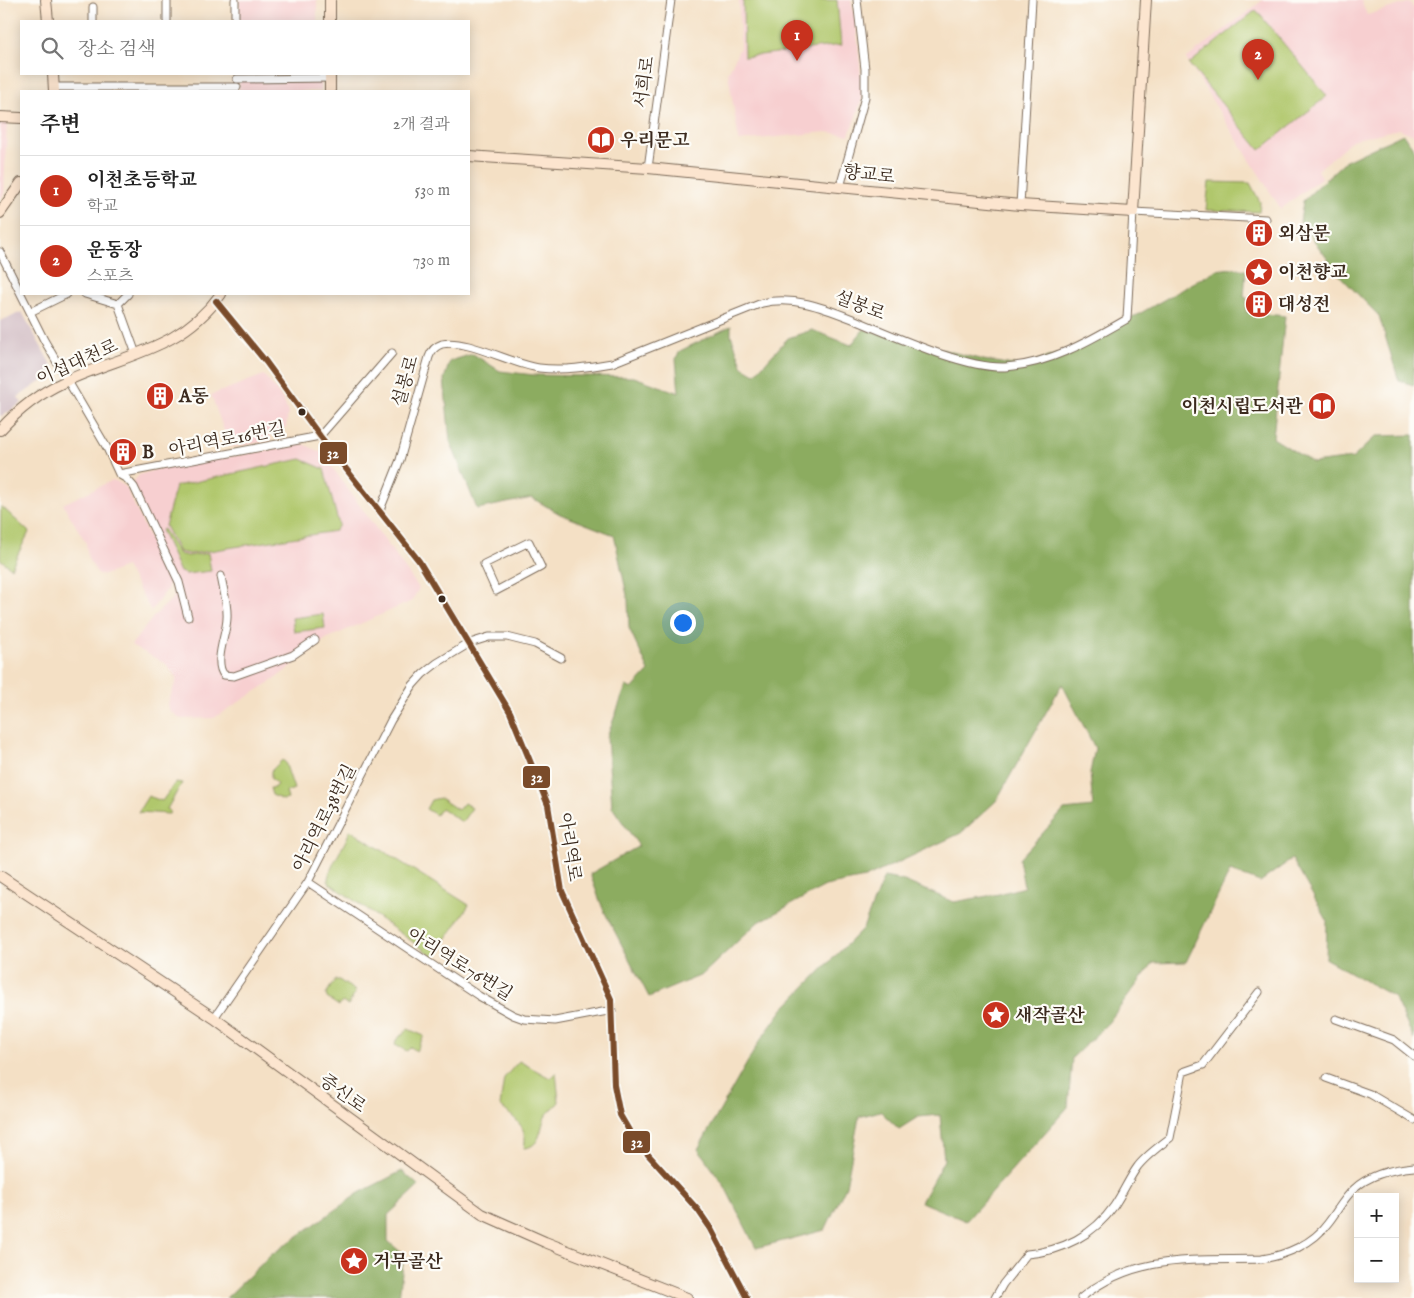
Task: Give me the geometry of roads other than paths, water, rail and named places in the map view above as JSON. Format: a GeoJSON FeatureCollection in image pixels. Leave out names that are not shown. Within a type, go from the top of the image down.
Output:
{"type":"FeatureCollection","features":[{"type":"Feature","properties":{"kind":"street"},"geometry":{"type":"LineString","coordinates":[[46,0],[48,20]]}},
{"type":"Feature","properties":{"kind":"street"},"geometry":{"type":"LineString","coordinates":[[167,0],[167,20]]}},
{"type":"Feature","properties":{"kind":"street"},"geometry":{"type":"LineString","coordinates":[[235,0],[235,20]]}},
{"type":"Feature","properties":{"kind":"street"},"geometry":{"type":"LineString","coordinates":[[330,0],[330,20]]}},
{"type":"Feature","properties":{"kind":"street","name":"서희로"},"geometry":{"type":"LineString","coordinates":[[648,168],[671,0]]}},
{"type":"Feature","properties":{"kind":"street"},"geometry":{"type":"LineString","coordinates":[[840,188],[865,100],[865,69],[857,0]]}},
{"type":"Feature","properties":{"kind":"street"},"geometry":{"type":"LineString","coordinates":[[1020,205],[1032,0]]}},
{"type":"Feature","properties":{"kind":"street","name":"설봉로"},"geometry":{"type":"LineString","coordinates":[[380,510],[400,460],[428,357],[431,352],[442,344],[451,344],[485,352],[507,360],[540,368],[588,367],[612,363],[762,303],[781,300],[818,306],[974,364],[1004,367],[1046,359],[1081,345],[1127,319],[1146,0]]}},
{"type":"Feature","properties":{"kind":"street"},"geometry":{"type":"LineString","coordinates":[[93,7],[93,20]]}},
{"type":"Feature","properties":{"kind":"street"},"geometry":{"type":"LineString","coordinates":[[53,75],[54,89],[237,83],[330,76],[330,90]]}},
{"type":"Feature","properties":{"kind":"street"},"geometry":{"type":"LineString","coordinates":[[0,117],[20,118]]}},
{"type":"Feature","properties":{"kind":"street","name":"향교로"},"geometry":{"type":"LineString","coordinates":[[470,156],[648,168],[1020,205],[1266,219]]}},
{"type":"Feature","properties":{"kind":"street"},"geometry":{"type":"LineString","coordinates":[[0,213],[20,184]]}},
{"type":"Feature","properties":{"kind":"street"},"geometry":{"type":"LineString","coordinates":[[0,252],[20,292]]}},
{"type":"Feature","properties":{"kind":"street"},"geometry":{"type":"LineString","coordinates":[[22,295],[66,381],[107,448],[119,474],[134,487],[179,582],[188,617]]}},
{"type":"Feature","properties":{"kind":"street"},"geometry":{"type":"LineString","coordinates":[[30,312],[65,295]]}},
{"type":"Feature","properties":{"kind":"street"},"geometry":{"type":"LineString","coordinates":[[88,295],[118,304],[127,295]]}},
{"type":"Feature","properties":{"kind":"street","name":"아리역로"},"geometry":{"type":"LineString","coordinates":[[219,298],[320,436],[419,561],[510,712],[544,791],[552,824],[562,891],[608,988],[612,1010],[614,1085],[620,1114],[626,1128],[698,1210],[711,1229],[747,1298]]}},
{"type":"Feature","properties":{"kind":"street","name":"이섭대천로"},"geometry":{"type":"LineString","coordinates":[[0,430],[5,419],[66,381],[174,338],[195,322],[219,298]]}},
{"type":"Feature","properties":{"kind":"street","name":"이섭대천로"},"geometry":{"type":"LineString","coordinates":[[118,304],[136,354]]}},
{"type":"Feature","properties":{"kind":"street"},"geometry":{"type":"LineString","coordinates":[[320,436],[392,352]]}},
{"type":"Feature","properties":{"kind":"street","name":"아리역로16번길"},"geometry":{"type":"LineString","coordinates":[[119,474],[320,436]]}},
{"type":"Feature","properties":{"kind":"street"},"geometry":{"type":"LineString","coordinates":[[529,542],[542,567],[496,591],[484,564],[529,542]]}},
{"type":"Feature","properties":{"kind":"street"},"geometry":{"type":"LineString","coordinates":[[221,576],[227,616],[220,660],[220,669],[224,675],[234,676],[284,658],[299,652],[315,640]]}},
{"type":"Feature","properties":{"kind":"street","name":"아리역로38번길"},"geometry":{"type":"LineString","coordinates":[[214,1018],[308,882],[408,692],[437,663],[470,643],[489,637],[507,637],[535,644],[561,658]]}},
{"type":"Feature","properties":{"kind":"street","name":"증신로"},"geometry":{"type":"LineString","coordinates":[[0,876],[214,1018],[482,1214],[545,1242],[687,1298]]}},
{"type":"Feature","properties":{"kind":"street","name":"아리역로76번길"},"geometry":{"type":"LineString","coordinates":[[308,882],[479,996],[512,1015],[524,1019],[555,1021],[612,1010]]}},
{"type":"Feature","properties":{"kind":"street"},"geometry":{"type":"LineString","coordinates":[[996,1298],[1003,1284],[1027,1254],[1047,1252],[1079,1239],[1114,1207],[1138,1166],[1152,1151],[1170,1138],[1183,1072],[1203,1065],[1260,992]]}},
{"type":"Feature","properties":{"kind":"street"},"geometry":{"type":"LineString","coordinates":[[1336,1019],[1394,1040],[1414,1056]]}},
{"type":"Feature","properties":{"kind":"street"},"geometry":{"type":"LineString","coordinates":[[1326,1078],[1370,1094],[1414,1120]]}},
{"type":"Feature","properties":{"kind":"street"},"geometry":{"type":"LineString","coordinates":[[1081,1298],[1106,1280],[1123,1271],[1153,1263],[1277,1257],[1317,1235],[1327,1225],[1353,1190],[1363,1182],[1389,1170],[1414,1167]]}},
{"type":"Feature","properties":{"kind":"place","name":"이천초등학교"},"geometry":{"type":"Point","coordinates":[797,61]}},
{"type":"Feature","properties":{"kind":"place","name":"운동장"},"geometry":{"type":"Point","coordinates":[1258,80]}},
{"type":"Feature","properties":{"kind":"place","name":"우리문고"},"geometry":{"type":"Point","coordinates":[601,140]}},
{"type":"Feature","properties":{"kind":"place","name":"외삼문"},"geometry":{"type":"Point","coordinates":[1259,233]}},
{"type":"Feature","properties":{"kind":"place","name":"이천향교"},"geometry":{"type":"Point","coordinates":[1259,272]}},
{"type":"Feature","properties":{"kind":"place","name":"대성전"},"geometry":{"type":"Point","coordinates":[1259,304]}},
{"type":"Feature","properties":{"kind":"place","name":"A동"},"geometry":{"type":"Point","coordinates":[160,396]}},
{"type":"Feature","properties":{"kind":"place","name":"이천시립도서관"},"geometry":{"type":"Point","coordinates":[1322,406]}},
{"type":"Feature","properties":{"kind":"place","name":"B"},"geometry":{"type":"Point","coordinates":[123,452]}},
{"type":"Feature","properties":{"kind":"place","name":"새작골산"},"geometry":{"type":"Point","coordinates":[996,1015]}},
{"type":"Feature","properties":{"kind":"place","name":"거무골산"},"geometry":{"type":"Point","coordinates":[354,1261]}}]}
